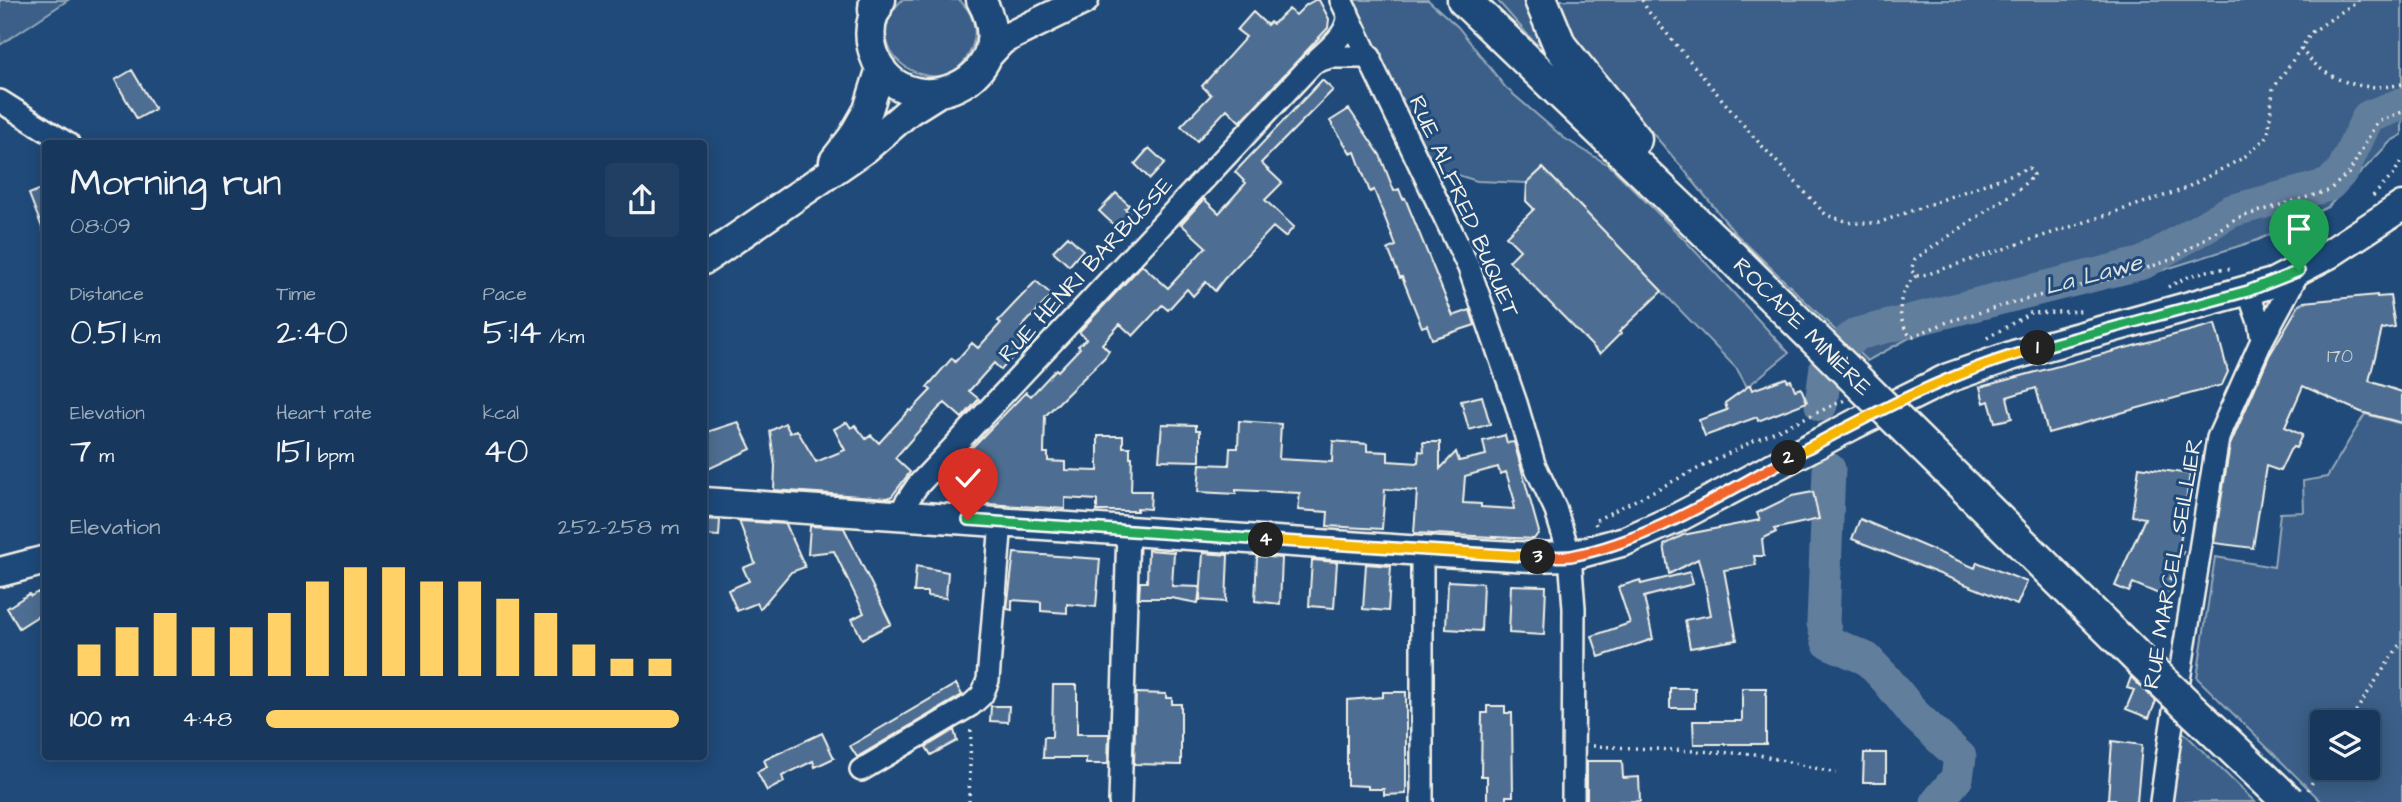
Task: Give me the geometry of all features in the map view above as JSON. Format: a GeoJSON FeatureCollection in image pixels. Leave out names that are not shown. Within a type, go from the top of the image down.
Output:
{"type":"FeatureCollection","features":[{"type":"Feature","properties":{"kind":"highway","name":"ROCADE MINIÈRE"},"geometry":{"type":"LineString","coordinates":[[1464,0],[1732,257],[2142,662],[2298,797]]}},
{"type":"Feature","properties":{"kind":"highway"},"geometry":{"type":"LineString","coordinates":[[1541,0],[1560,46],[1732,257]]}},
{"type":"Feature","properties":{"kind":"main road"},"geometry":{"type":"LineString","coordinates":[[981,0],[989,13],[992,34],[988,55]]}},
{"type":"Feature","properties":{"kind":"main road"},"geometry":{"type":"LineString","coordinates":[[877,3],[870,39],[881,68],[896,83],[915,92],[936,94],[953,90],[968,82],[1002,40],[1084,0]]}},
{"type":"Feature","properties":{"kind":"main road"},"geometry":{"type":"LineString","coordinates":[[818,181],[852,138],[868,110],[881,68]]}},
{"type":"Feature","properties":{"kind":"main road"},"geometry":{"type":"LineString","coordinates":[[707,258],[865,149],[909,111],[936,94]]}},
{"type":"Feature","properties":{"kind":"main road"},"geometry":{"type":"LineString","coordinates":[[707,502],[1422,551],[1532,557],[1570,556],[1625,541],[1675,519],[1853,425],[1971,369],[2248,291],[2299,271],[2358,237],[2402,206]]}},
{"type":"Feature","properties":{"kind":"main road"},"geometry":{"type":"LineString","coordinates":[[0,572],[42,561]]}},
{"type":"Feature","properties":{"kind":"street","name":"RUE ALFRED BUQUET"},"geometry":{"type":"LineString","coordinates":[[1345,7],[1469,268],[1516,403],[1534,464],[1555,508],[1570,556],[1574,608],[1573,802]]}},
{"type":"Feature","properties":{"kind":"street","name":"RUE HENRI BARBUSSE"},"geometry":{"type":"LineString","coordinates":[[903,516],[905,504],[917,486],[1344,32],[1349,20],[1345,7]]}},
{"type":"Feature","properties":{"kind":"street"},"geometry":{"type":"LineString","coordinates":[[1313,63],[1330,57],[1370,57]]}},
{"type":"Feature","properties":{"kind":"street"},"geometry":{"type":"LineString","coordinates":[[0,101],[62,140]]}},
{"type":"Feature","properties":{"kind":"street","name":"RUE MARCEL SEILLIER"},"geometry":{"type":"LineString","coordinates":[[2161,802],[2218,438],[2262,340],[2299,271]]}},
{"type":"Feature","properties":{"kind":"street"},"geometry":{"type":"LineString","coordinates":[[2248,291],[2262,340]]}},
{"type":"Feature","properties":{"kind":"street"},"geometry":{"type":"LineString","coordinates":[[861,770],[971,705],[982,695],[988,680],[1001,522]]}},
{"type":"Feature","properties":{"kind":"street"},"geometry":{"type":"LineString","coordinates":[[1120,802],[1128,530]]}},
{"type":"Feature","properties":{"kind":"street"},"geometry":{"type":"LineString","coordinates":[[1422,551],[1422,802]]}},
{"type":"Feature","properties":{"kind":"path"},"geometry":{"type":"LineString","coordinates":[[1642,0],[1648,11],[1751,134],[1826,215],[1852,223],[1878,223],[2029,168],[2034,175],[2019,189],[1915,259],[1911,270],[1916,276]]}},
{"type":"Feature","properties":{"kind":"path"},"geometry":{"type":"LineString","coordinates":[[2358,0],[2312,32],[2273,89],[2267,136],[2243,158],[2182,190],[1916,276],[1908,282],[1901,296],[1900,311],[1904,329],[1911,337],[1950,321],[2126,275],[2174,259],[2236,218],[2328,191],[2349,173],[2377,122],[2402,112]]}},
{"type":"Feature","properties":{"kind":"path"},"geometry":{"type":"LineString","coordinates":[[2301,48],[2311,64],[2364,88],[2385,88],[2402,84]]}},
{"type":"Feature","properties":{"kind":"path"},"geometry":{"type":"LineString","coordinates":[[2356,710],[2402,640]]}},
{"type":"Feature","properties":{"kind":"path"},"geometry":{"type":"LineString","coordinates":[[969,802],[971,705]]}},
{"type":"Feature","properties":{"kind":"path"},"geometry":{"type":"LineString","coordinates":[[1573,748],[1755,754],[1836,773]]}},
{"type":"Feature","properties":{"kind":"path"},"geometry":{"type":"LineString","coordinates":[[2298,797],[2310,780]]}},
{"type":"Feature","properties":{"kind":"shaded area"},"geometry":{"type":"Polygon","coordinates":[[[0,0],[68,0],[0,45],[0,0]]]}},
{"type":"Feature","properties":{"kind":"shaded area"},"geometry":{"type":"Polygon","coordinates":[[[902,0],[959,0],[964,4],[973,20],[975,32],[973,44],[961,65],[945,75],[926,76],[909,69],[894,56],[887,40],[888,20],[902,0]]]}},
{"type":"Feature","properties":{"kind":"shaded area"},"geometry":{"type":"Polygon","coordinates":[[[1353,0],[1428,0],[1458,27],[1506,88],[1564,138],[1610,166],[1683,238],[1789,353],[1747,387],[1737,369],[1543,168],[1527,183],[1477,181],[1435,168],[1353,0]]]}},
{"type":"Feature","properties":{"kind":"shaded area"},"geometry":{"type":"Polygon","coordinates":[[[1497,0],[1523,0],[1538,35],[1539,44],[1535,43],[1497,0]]]}},
{"type":"Feature","properties":{"kind":"shaded area"},"geometry":{"type":"Polygon","coordinates":[[[1557,0],[2402,0],[2402,135],[2391,141],[2328,207],[2258,240],[2119,284],[1984,313],[1911,337],[1867,361],[1734,232],[1573,40],[1557,0]]]}},
{"type":"Feature","properties":{"kind":"shaded area"},"geometry":{"type":"Polygon","coordinates":[[[2365,414],[2402,424],[2402,802],[2322,802],[2197,678],[2215,557],[2274,567],[2280,513],[2304,512],[2303,481],[2327,477],[2365,414]]]}},
{"type":"Feature","properties":{"kind":"shaded area"},"geometry":{"type":"Polygon","coordinates":[[[2178,727],[2255,802],[2167,802],[2178,727]]]}},
{"type":"Feature","properties":{"kind":"building"},"geometry":{"type":"Polygon","coordinates":[[[1315,0],[1319,0],[1329,19],[1328,28],[1240,122],[1227,109],[1197,141],[1181,126],[1211,95],[1202,86],[1246,37],[1237,30],[1253,12],[1267,25],[1270,22],[1273,24],[1289,9],[1296,15],[1315,0]]]}},
{"type":"Feature","properties":{"kind":"building"},"geometry":{"type":"Polygon","coordinates":[[[132,70],[155,109],[137,119],[115,80],[132,70]]]}},
{"type":"Feature","properties":{"kind":"building"},"geometry":{"type":"Polygon","coordinates":[[[1322,80],[1333,90],[1261,163],[1282,183],[1265,200],[1294,227],[1285,237],[1273,227],[1215,291],[1206,282],[1193,296],[1187,289],[1168,310],[1162,305],[1133,336],[1120,324],[1102,344],[1109,351],[1105,357],[1045,416],[1044,453],[1048,453],[1048,461],[1065,462],[1065,470],[1098,471],[1098,436],[1123,436],[1123,447],[1130,447],[1132,457],[1131,491],[1151,491],[1150,509],[1097,511],[1097,500],[1065,498],[1065,509],[958,502],[958,494],[950,493],[951,469],[1026,392],[1031,396],[1080,348],[1078,346],[1086,339],[1079,332],[1142,265],[1168,288],[1206,247],[1181,224],[1204,199],[1219,213],[1246,183],[1235,172],[1322,80]]]}},
{"type":"Feature","properties":{"kind":"building"},"geometry":{"type":"Polygon","coordinates":[[[1349,109],[1380,155],[1394,191],[1399,189],[1403,199],[1405,198],[1453,316],[1470,310],[1475,325],[1432,339],[1427,325],[1422,327],[1388,249],[1396,246],[1374,190],[1370,192],[1355,152],[1351,154],[1330,121],[1349,109]]]}},
{"type":"Feature","properties":{"kind":"building"},"geometry":{"type":"Polygon","coordinates":[[[1149,148],[1165,163],[1150,179],[1135,164],[1149,148]]]}},
{"type":"Feature","properties":{"kind":"building"},"geometry":{"type":"Polygon","coordinates":[[[1543,168],[1662,291],[1600,354],[1509,261],[1520,250],[1506,236],[1534,209],[1526,201],[1527,183],[1543,168]]]}},
{"type":"Feature","properties":{"kind":"building"},"geometry":{"type":"Polygon","coordinates":[[[42,189],[42,227],[29,194],[42,189]]]}},
{"type":"Feature","properties":{"kind":"building"},"geometry":{"type":"Polygon","coordinates":[[[1116,193],[1129,205],[1125,209],[1129,213],[1116,227],[1099,211],[1116,193]]]}},
{"type":"Feature","properties":{"kind":"building"},"geometry":{"type":"Polygon","coordinates":[[[1068,236],[1083,250],[1069,266],[1053,251],[1068,236]]]}},
{"type":"Feature","properties":{"kind":"building"},"geometry":{"type":"Polygon","coordinates":[[[1036,281],[1052,295],[1022,327],[1036,339],[1023,354],[1019,350],[1001,370],[994,363],[969,391],[979,399],[962,418],[945,403],[939,408],[895,458],[910,472],[892,496],[888,498],[774,490],[775,466],[770,431],[785,423],[790,433],[797,430],[816,462],[845,450],[834,429],[847,422],[851,428],[855,425],[866,439],[871,435],[879,443],[931,390],[927,387],[952,358],[955,362],[972,343],[978,348],[1001,323],[998,321],[1036,281]]]}},
{"type":"Feature","properties":{"kind":"building"},"geometry":{"type":"Polygon","coordinates":[[[2390,296],[2395,327],[2382,329],[2369,381],[2402,392],[2402,423],[2361,412],[2303,386],[2285,427],[2302,435],[2296,448],[2290,450],[2280,471],[2266,466],[2253,548],[2214,543],[2230,445],[2269,356],[2299,305],[2304,302],[2390,296]]]}},
{"type":"Feature","properties":{"kind":"building"},"geometry":{"type":"Polygon","coordinates":[[[2215,324],[2228,372],[2222,385],[2048,433],[2036,388],[2007,397],[2012,418],[1995,422],[1989,401],[1984,403],[1980,387],[2215,324]]]}},
{"type":"Feature","properties":{"kind":"building"},"geometry":{"type":"Polygon","coordinates":[[[1786,378],[1791,380],[1795,390],[1801,388],[1807,402],[1758,421],[1757,417],[1705,436],[1699,420],[1727,410],[1725,403],[1750,385],[1752,390],[1786,378]]]}},
{"type":"Feature","properties":{"kind":"building"},"geometry":{"type":"Polygon","coordinates":[[[1482,396],[1490,424],[1469,430],[1461,401],[1482,396]]]}},
{"type":"Feature","properties":{"kind":"building"},"geometry":{"type":"Polygon","coordinates":[[[1239,421],[1281,424],[1279,459],[1332,462],[1333,441],[1367,444],[1367,451],[1388,452],[1388,461],[1418,463],[1419,451],[1424,452],[1423,442],[1440,442],[1440,469],[1456,452],[1459,461],[1486,455],[1483,441],[1505,435],[1507,443],[1514,442],[1539,532],[1534,539],[1414,533],[1417,491],[1385,489],[1382,529],[1327,526],[1328,512],[1298,510],[1300,493],[1236,490],[1236,494],[1198,492],[1200,464],[1229,465],[1230,448],[1238,448],[1239,421]],[[1498,467],[1465,476],[1463,503],[1514,509],[1515,502],[1506,472],[1500,474],[1498,467]]]}},
{"type":"Feature","properties":{"kind":"building"},"geometry":{"type":"Polygon","coordinates":[[[738,422],[751,449],[707,470],[707,432],[738,422]]]}},
{"type":"Feature","properties":{"kind":"building"},"geometry":{"type":"Polygon","coordinates":[[[1162,424],[1196,425],[1196,430],[1200,430],[1200,461],[1159,460],[1162,424]]]}},
{"type":"Feature","properties":{"kind":"building"},"geometry":{"type":"Polygon","coordinates":[[[2139,467],[2190,474],[2179,551],[2183,552],[2170,579],[2175,582],[2168,598],[2133,583],[2129,592],[2115,586],[2145,518],[2132,516],[2139,467]]]}},
{"type":"Feature","properties":{"kind":"building"},"geometry":{"type":"Polygon","coordinates":[[[1813,492],[1819,519],[1774,529],[1776,532],[1762,539],[1764,556],[1754,556],[1756,565],[1724,570],[1737,640],[1690,648],[1685,620],[1711,615],[1705,584],[1698,559],[1669,574],[1664,545],[1683,535],[1760,520],[1757,513],[1792,496],[1813,492]]]}},
{"type":"Feature","properties":{"kind":"building"},"geometry":{"type":"Polygon","coordinates":[[[707,519],[720,520],[719,536],[707,535],[707,519]]]}},
{"type":"Feature","properties":{"kind":"building"},"geometry":{"type":"Polygon","coordinates":[[[1860,519],[1975,568],[1977,562],[2027,582],[2017,605],[1852,539],[1860,519]]]}},
{"type":"Feature","properties":{"kind":"building"},"geometry":{"type":"Polygon","coordinates":[[[739,521],[786,524],[805,567],[791,572],[760,609],[757,603],[737,611],[728,590],[749,581],[743,568],[755,563],[739,521]]]}},
{"type":"Feature","properties":{"kind":"building"},"geometry":{"type":"Polygon","coordinates":[[[810,526],[844,528],[891,624],[862,639],[852,619],[864,613],[834,551],[808,554],[810,526]]]}},
{"type":"Feature","properties":{"kind":"building"},"geometry":{"type":"Polygon","coordinates":[[[1148,550],[1174,552],[1172,586],[1200,587],[1198,603],[1171,598],[1139,598],[1140,582],[1147,582],[1148,550]]]}},
{"type":"Feature","properties":{"kind":"building"},"geometry":{"type":"Polygon","coordinates":[[[1014,553],[1100,559],[1096,607],[1067,604],[1067,613],[1041,611],[1041,602],[1012,600],[1012,610],[1007,609],[1014,553]]]}},
{"type":"Feature","properties":{"kind":"building"},"geometry":{"type":"Polygon","coordinates":[[[1203,553],[1228,555],[1226,602],[1200,600],[1203,553]]]}},
{"type":"Feature","properties":{"kind":"building"},"geometry":{"type":"Polygon","coordinates":[[[1257,556],[1282,558],[1280,604],[1255,601],[1257,556]]]}},
{"type":"Feature","properties":{"kind":"building"},"geometry":{"type":"Polygon","coordinates":[[[1312,560],[1337,562],[1334,608],[1309,606],[1312,560]]]}},
{"type":"Feature","properties":{"kind":"building"},"geometry":{"type":"Polygon","coordinates":[[[1366,564],[1391,566],[1388,611],[1363,609],[1366,564]]]}},
{"type":"Feature","properties":{"kind":"building"},"geometry":{"type":"Polygon","coordinates":[[[916,566],[948,572],[946,598],[927,596],[927,592],[914,592],[916,566]]]}},
{"type":"Feature","properties":{"kind":"building"},"geometry":{"type":"Polygon","coordinates":[[[1690,572],[1693,584],[1644,597],[1653,639],[1599,657],[1592,636],[1630,623],[1618,587],[1640,580],[1641,584],[1690,572]]]}},
{"type":"Feature","properties":{"kind":"building"},"geometry":{"type":"Polygon","coordinates":[[[1448,581],[1483,583],[1481,631],[1446,629],[1448,581]]]}},
{"type":"Feature","properties":{"kind":"building"},"geometry":{"type":"Polygon","coordinates":[[[1511,585],[1546,586],[1544,635],[1509,633],[1511,585]]]}},
{"type":"Feature","properties":{"kind":"building"},"geometry":{"type":"Polygon","coordinates":[[[38,592],[42,598],[42,614],[19,628],[7,608],[29,594],[31,596],[38,592]]]}},
{"type":"Feature","properties":{"kind":"building"},"geometry":{"type":"Polygon","coordinates":[[[2131,677],[2156,701],[2149,718],[2126,709],[2134,690],[2127,688],[2131,677]]]}},
{"type":"Feature","properties":{"kind":"building"},"geometry":{"type":"Polygon","coordinates":[[[956,684],[962,695],[857,757],[850,746],[956,684]]]}},
{"type":"Feature","properties":{"kind":"building"},"geometry":{"type":"Polygon","coordinates":[[[1053,685],[1077,685],[1077,734],[1109,734],[1108,764],[1086,764],[1086,758],[1043,758],[1044,737],[1052,737],[1053,685]]]}},
{"type":"Feature","properties":{"kind":"building"},"geometry":{"type":"Polygon","coordinates":[[[1670,688],[1695,688],[1695,708],[1670,708],[1670,688]]]}},
{"type":"Feature","properties":{"kind":"building"},"geometry":{"type":"Polygon","coordinates":[[[1742,688],[1766,688],[1766,744],[1694,744],[1693,721],[1742,721],[1742,688]]]}},
{"type":"Feature","properties":{"kind":"building"},"geometry":{"type":"Polygon","coordinates":[[[1383,692],[1406,692],[1406,794],[1384,795],[1384,789],[1347,785],[1347,700],[1383,697],[1383,692]]]}},
{"type":"Feature","properties":{"kind":"building"},"geometry":{"type":"Polygon","coordinates":[[[1136,693],[1166,694],[1166,698],[1172,698],[1172,704],[1181,704],[1181,765],[1134,764],[1136,693]]]}},
{"type":"Feature","properties":{"kind":"building"},"geometry":{"type":"Polygon","coordinates":[[[991,706],[1009,706],[1008,722],[990,721],[991,706]]]}},
{"type":"Feature","properties":{"kind":"building"},"geometry":{"type":"Polygon","coordinates":[[[1487,706],[1505,706],[1505,713],[1512,713],[1513,796],[1506,796],[1506,802],[1487,802],[1487,776],[1481,776],[1482,713],[1487,713],[1487,706]]]}},
{"type":"Feature","properties":{"kind":"building"},"geometry":{"type":"Polygon","coordinates":[[[954,730],[957,741],[931,755],[926,747],[954,730]]]}},
{"type":"Feature","properties":{"kind":"building"},"geometry":{"type":"Polygon","coordinates":[[[822,733],[834,758],[815,767],[813,761],[782,776],[784,782],[767,791],[757,772],[767,767],[764,760],[822,733]]]}},
{"type":"Feature","properties":{"kind":"building"},"geometry":{"type":"Polygon","coordinates":[[[2112,741],[2142,745],[2137,802],[2114,802],[2115,799],[2108,799],[2112,741]]]}},
{"type":"Feature","properties":{"kind":"building"},"geometry":{"type":"Polygon","coordinates":[[[1864,753],[1886,753],[1886,782],[1863,782],[1864,753]]]}},
{"type":"Feature","properties":{"kind":"building"},"geometry":{"type":"Polygon","coordinates":[[[1587,761],[1622,761],[1623,778],[1639,777],[1640,801],[1587,802],[1587,761]]]}},
{"type":"Feature","properties":{"kind":"waterway","name":"La Lawe"},"geometry":{"type":"LineString","coordinates":[[1821,405],[1827,358],[1857,334],[2143,263],[2231,211],[2329,185],[2343,170],[2368,117],[2402,104]]}},
{"type":"Feature","properties":{"kind":"waterway","name":"La Lawe"},"geometry":{"type":"LineString","coordinates":[[1829,469],[1823,623],[1828,642],[1867,659],[1915,715],[1960,757],[1957,778],[1937,802]]}},
{"type":"Feature","properties":{"kind":"route"},"geometry":{"type":"LineString","coordinates":[[968,520],[1422,551],[1532,557],[1570,556],[1625,541],[1675,519],[1853,425],[1971,369],[2248,291],[2299,271]]}}]}
